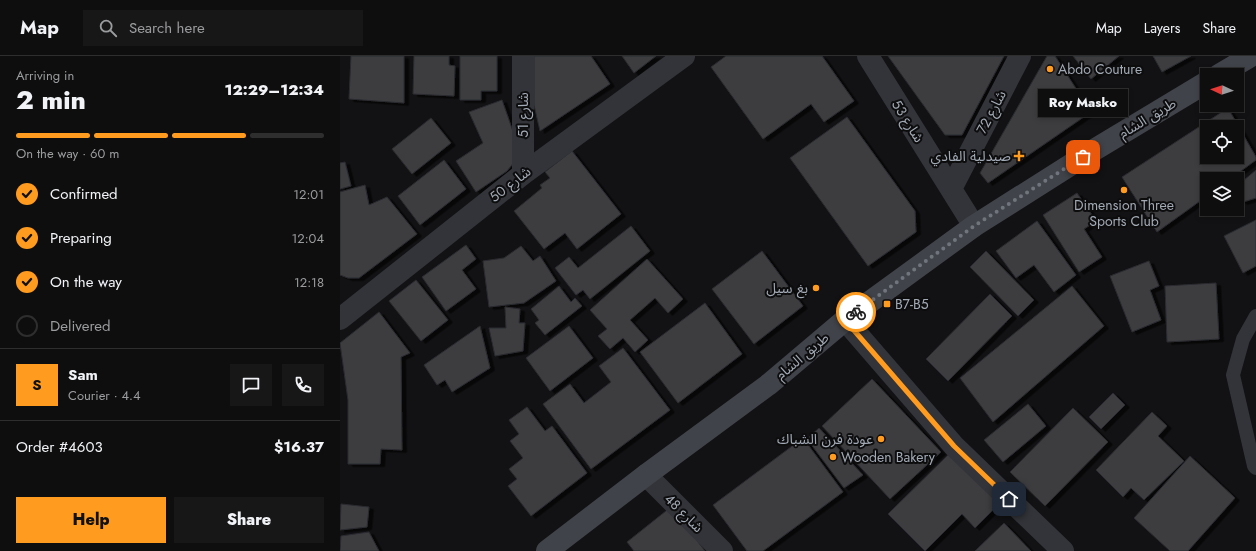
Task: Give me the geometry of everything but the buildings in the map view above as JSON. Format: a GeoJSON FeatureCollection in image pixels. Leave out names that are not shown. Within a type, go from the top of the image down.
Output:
{"type":"FeatureCollection","features":[{"type":"Feature","properties":{"kind":"main road"},"geometry":{"type":"LineString","coordinates":[[1231,68],[1251,56]]}},
{"type":"Feature","properties":{"kind":"main road","name":"طريق الشام"},"geometry":{"type":"LineString","coordinates":[[547,551],[646,475],[768,385],[845,320],[974,226],[1094,150],[1200,86]]}},
{"type":"Feature","properties":{"kind":"street","name":"شارع 51"},"geometry":{"type":"LineString","coordinates":[[523,56],[523,174]]}},
{"type":"Feature","properties":{"kind":"street","name":"شارع 50"},"geometry":{"type":"LineString","coordinates":[[340,319],[523,174],[684,56]]}},
{"type":"Feature","properties":{"kind":"street","name":"شارع 53"},"geometry":{"type":"LineString","coordinates":[[868,56],[974,226]]}},
{"type":"Feature","properties":{"kind":"street","name":"شارع 72"},"geometry":{"type":"LineString","coordinates":[[951,189],[1020,56]]}},
{"type":"Feature","properties":{"kind":"street"},"geometry":{"type":"LineString","coordinates":[[845,320],[954,446],[1063,551]]}},
{"type":"Feature","properties":{"kind":"street","name":"شارع 48"},"geometry":{"type":"LineString","coordinates":[[646,475],[722,551]]}},
{"type":"Feature","properties":{"kind":"lane"},"geometry":{"type":"LineString","coordinates":[[1256,316],[1243,339],[1233,375],[1254,466],[1256,468]]}},
{"type":"Feature","properties":{"kind":"way so far"},"geometry":{"type":"LineString","coordinates":[[856,312],[974,226],[1083,157]]}},
{"type":"Feature","properties":{"kind":"place","name":"Abdo Couture"},"geometry":{"type":"Point","coordinates":[1050,69]}},
{"type":"Feature","properties":{"kind":"place","name":"صيدلية الفادي"},"geometry":{"type":"Point","coordinates":[1019,156]}},
{"type":"Feature","properties":{"kind":"place","name":"Roy Masko"},"geometry":{"type":"Point","coordinates":[1083,157]}},
{"type":"Feature","properties":{"kind":"place","name":"Dimension Three Sports Club"},"geometry":{"type":"Point","coordinates":[1124,190]}},
{"type":"Feature","properties":{"kind":"place","name":"بغ سيل"},"geometry":{"type":"Point","coordinates":[816,288]}},
{"type":"Feature","properties":{"kind":"place","name":"B7-B5"},"geometry":{"type":"Point","coordinates":[887,304]}},
{"type":"Feature","properties":{"kind":"place","name":"عودة فرن الشباك"},"geometry":{"type":"Point","coordinates":[881,439]}},
{"type":"Feature","properties":{"kind":"place","name":"Wooden Bakery"},"geometry":{"type":"Point","coordinates":[833,457]}},
{"type":"Feature","properties":{"kind":"route"},"geometry":{"type":"LineString","coordinates":[[856,312],[845,320],[954,446],[1009,499]]}}]}
